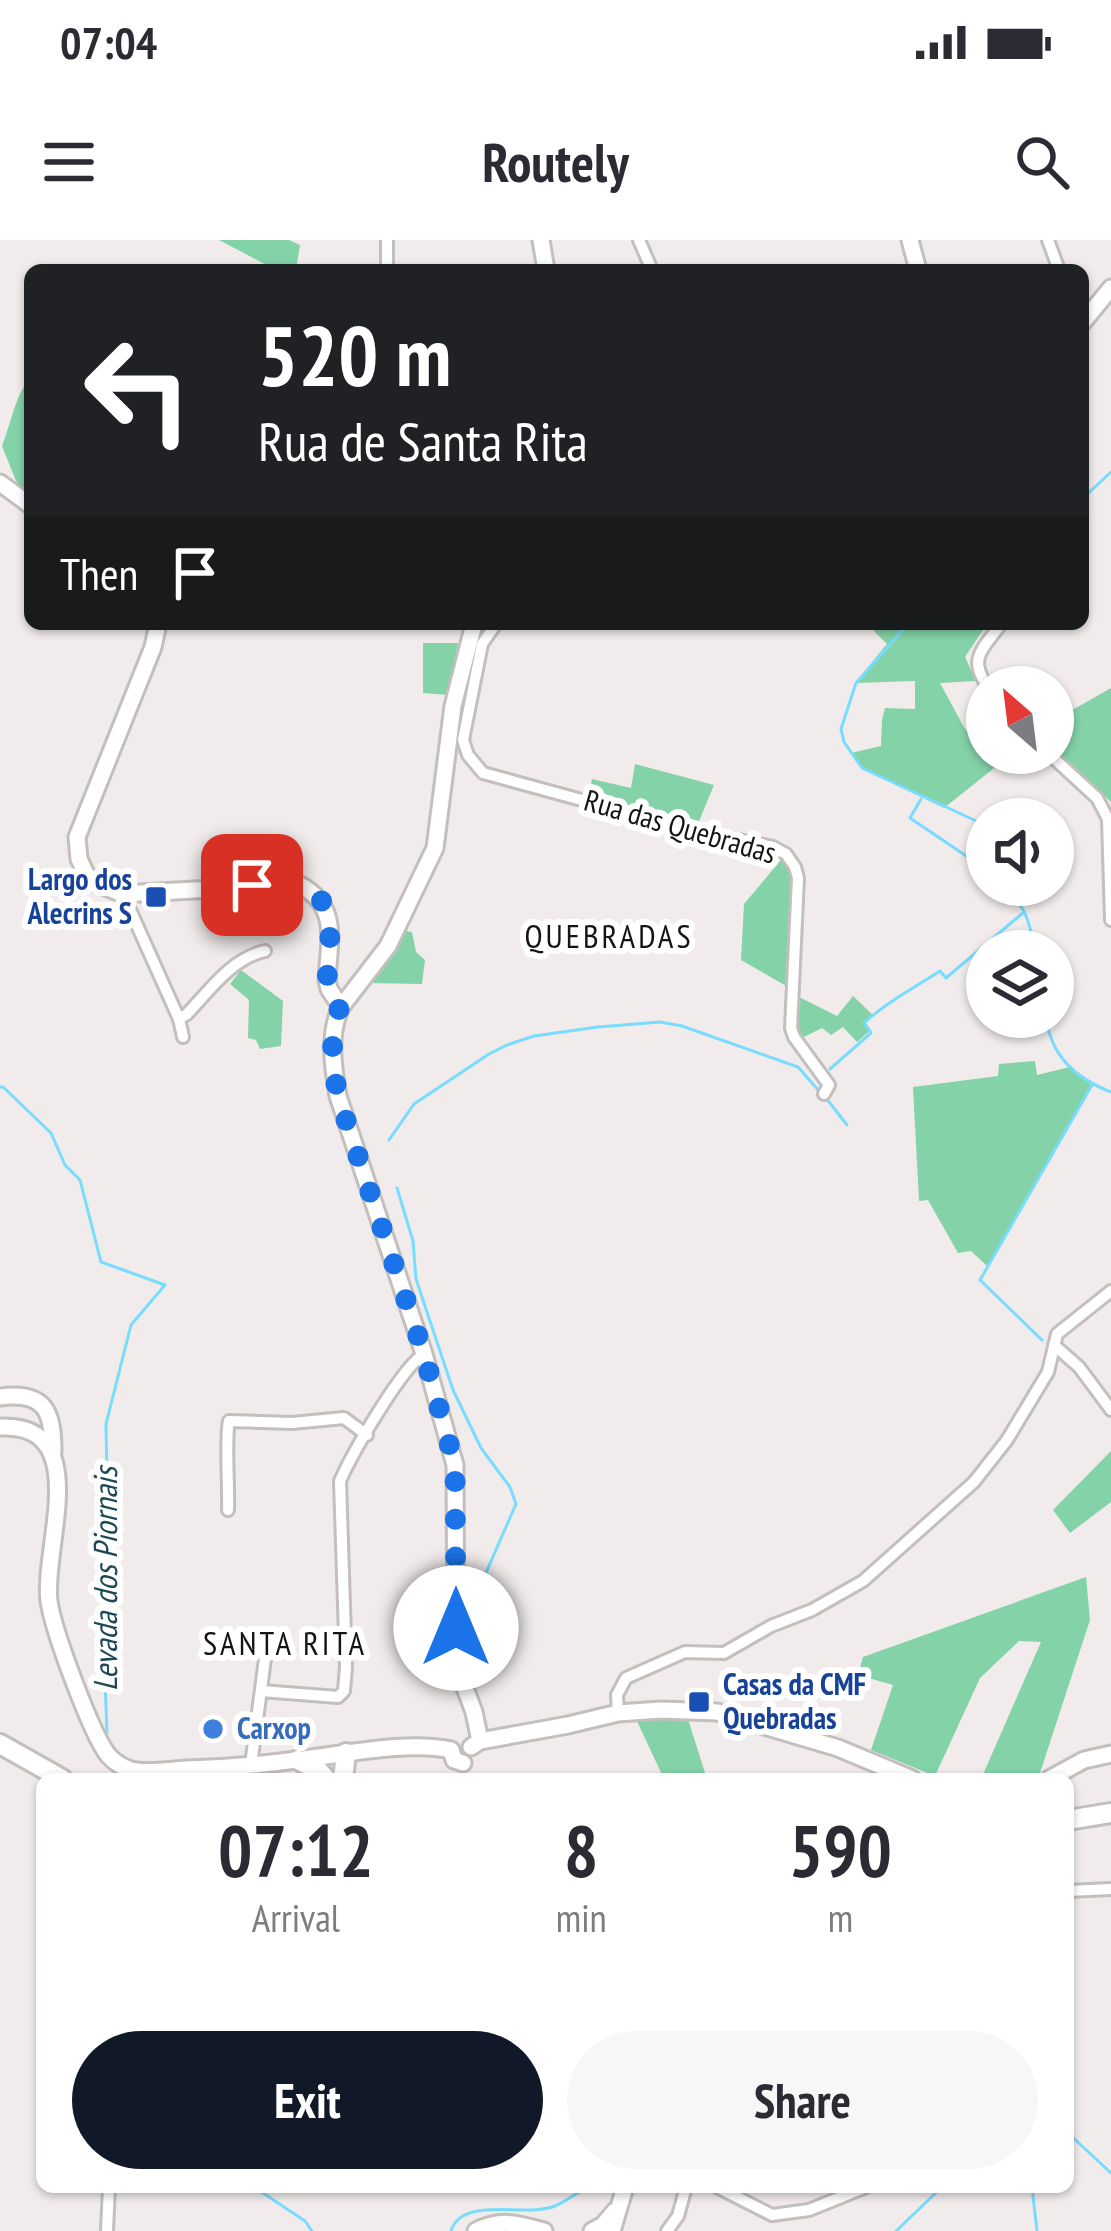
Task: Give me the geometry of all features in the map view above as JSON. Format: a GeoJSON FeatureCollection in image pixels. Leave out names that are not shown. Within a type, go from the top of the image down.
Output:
{"type":"FeatureCollection","features":[{"type":"Feature","properties":{"kind":"highway"},"geometry":{"type":"LineString","coordinates":[[0,1744],[51,1773]]}},
{"type":"Feature","properties":{"kind":"highway"},"geometry":{"type":"LineString","coordinates":[[330,1773],[339,1754]]}},
{"type":"Feature","properties":{"kind":"highway"},"geometry":{"type":"LineString","coordinates":[[339,1754],[342,1773]]}},
{"type":"Feature","properties":{"kind":"highway"},"geometry":{"type":"LineString","coordinates":[[0,1758],[36,1778]]}},
{"type":"Feature","properties":{"kind":"highway"},"geometry":{"type":"LineString","coordinates":[[298,1760],[321,1773]]}},
{"type":"Feature","properties":{"kind":"highway"},"geometry":{"type":"LineString","coordinates":[[1074,1819],[1111,1813]]}},
{"type":"Feature","properties":{"kind":"highway"},"geometry":{"type":"LineString","coordinates":[[1074,1831],[1111,1826]]}},
{"type":"Feature","properties":{"kind":"street"},"geometry":{"type":"LineString","coordinates":[[1089,312],[1111,288]]}},
{"type":"Feature","properties":{"kind":"street"},"geometry":{"type":"LineString","coordinates":[[0,483],[24,501]]}},
{"type":"Feature","properties":{"kind":"street"},"geometry":{"type":"LineString","coordinates":[[157,630],[77,837],[87,876],[123,894],[298,884],[313,892],[330,920],[327,980],[340,1007]]}},
{"type":"Feature","properties":{"kind":"street"},"geometry":{"type":"LineString","coordinates":[[452,1750],[464,1771],[475,1744],[474,1712],[456,1664],[455,1465],[424,1354],[338,1096],[333,1040],[340,1007],[388,946],[435,848],[453,706],[472,630]]}},
{"type":"Feature","properties":{"kind":"street","name":"Rua das Quebradas"},"geometry":{"type":"LineString","coordinates":[[492,630],[482,644],[463,740],[483,773],[695,831],[773,847],[790,860],[798,878],[791,1028],[829,1085],[824,1094]]}},
{"type":"Feature","properties":{"kind":"street"},"geometry":{"type":"LineString","coordinates":[[977,666],[978,656],[997,630]]}},
{"type":"Feature","properties":{"kind":"street"},"geometry":{"type":"LineString","coordinates":[[1071,774],[1097,797],[1108,819],[1111,920]]}},
{"type":"Feature","properties":{"kind":"street"},"geometry":{"type":"LineString","coordinates":[[123,894],[183,1037]]}},
{"type":"Feature","properties":{"kind":"street"},"geometry":{"type":"LineString","coordinates":[[178,1019],[236,964],[265,951]]}},
{"type":"Feature","properties":{"kind":"street"},"geometry":{"type":"LineString","coordinates":[[617,1713],[617,1695],[626,1678],[685,1652],[724,1654],[863,1581],[974,1482],[1048,1372],[1057,1334],[1111,1291]]}},
{"type":"Feature","properties":{"kind":"street"},"geometry":{"type":"LineString","coordinates":[[1054,1345],[1079,1367],[1111,1411]]}},
{"type":"Feature","properties":{"kind":"street"},"geometry":{"type":"LineString","coordinates":[[261,1691],[338,1696],[344,1691],[340,1481],[406,1371],[424,1354]]}},
{"type":"Feature","properties":{"kind":"street"},"geometry":{"type":"LineString","coordinates":[[0,1397],[30,1396],[44,1406],[50,1419],[59,1489],[49,1600],[79,1691],[114,1761],[130,1770],[157,1773]]}},
{"type":"Feature","properties":{"kind":"street"},"geometry":{"type":"LineString","coordinates":[[228,1510],[229,1421],[292,1423],[344,1418],[367,1435]]}},
{"type":"Feature","properties":{"kind":"street"},"geometry":{"type":"LineString","coordinates":[[0,1427],[25,1429],[53,1455]]}},
{"type":"Feature","properties":{"kind":"street"},"geometry":{"type":"LineString","coordinates":[[251,1765],[268,1636]]}},
{"type":"Feature","properties":{"kind":"street"},"geometry":{"type":"LineString","coordinates":[[452,1750],[459,1742],[475,1744],[617,1713],[726,1713],[838,1748],[898,1773]]}},
{"type":"Feature","properties":{"kind":"street"},"geometry":{"type":"LineString","coordinates":[[175,1773],[339,1754],[452,1750]]}},
{"type":"Feature","properties":{"kind":"street"},"geometry":{"type":"LineString","coordinates":[[1060,1773],[1084,1760],[1111,1754]]}},
{"type":"Feature","properties":{"kind":"street"},"geometry":{"type":"LineString","coordinates":[[1074,1892],[1111,1889]]}},
{"type":"Feature","properties":{"kind":"street"},"geometry":{"type":"LineString","coordinates":[[106,2231],[109,2193]]}},
{"type":"Feature","properties":{"kind":"street"},"geometry":{"type":"LineString","coordinates":[[606,2230],[623,2193]]}},
{"type":"Feature","properties":{"kind":"street"},"geometry":{"type":"LineString","coordinates":[[667,2231],[685,2193]]}},
{"type":"Feature","properties":{"kind":"street"},"geometry":{"type":"LineString","coordinates":[[729,2193],[772,2215],[809,2210],[851,2193]]}},
{"type":"Feature","properties":{"kind":"street"},"geometry":{"type":"LineString","coordinates":[[476,2231],[508,2221],[544,2231]]}},
{"type":"Feature","properties":{"kind":"green space"},"geometry":{"type":"Polygon","coordinates":[[[219,240],[289,240],[300,245],[297,264],[265,264],[219,240]]]}},
{"type":"Feature","properties":{"kind":"green space"},"geometry":{"type":"Polygon","coordinates":[[[24,388],[24,490],[2,446],[24,388]]]}},
{"type":"Feature","properties":{"kind":"green space"},"geometry":{"type":"Polygon","coordinates":[[[874,630],[983,630],[965,657],[969,666],[966,682],[940,683],[966,730],[966,774],[987,774],[944,808],[861,768],[851,753],[881,746],[885,708],[915,709],[915,681],[855,683],[887,644],[874,630]]]}},
{"type":"Feature","properties":{"kind":"green space"},"geometry":{"type":"Polygon","coordinates":[[[423,643],[458,643],[448,695],[423,693],[423,643]]]}},
{"type":"Feature","properties":{"kind":"green space"},"geometry":{"type":"Polygon","coordinates":[[[1111,688],[1111,802],[1074,768],[1074,709],[1111,688]]]}},
{"type":"Feature","properties":{"kind":"green space"},"geometry":{"type":"Polygon","coordinates":[[[635,764],[714,785],[695,831],[588,801],[592,779],[631,788],[635,764]]]}},
{"type":"Feature","properties":{"kind":"green space"},"geometry":{"type":"Polygon","coordinates":[[[786,854],[795,867],[793,990],[741,960],[744,904],[786,854]]]}},
{"type":"Feature","properties":{"kind":"green space"},"geometry":{"type":"Polygon","coordinates":[[[405,931],[412,932],[416,952],[425,960],[422,984],[367,983],[405,931]]]}},
{"type":"Feature","properties":{"kind":"green space"},"geometry":{"type":"Polygon","coordinates":[[[241,970],[283,1001],[281,1046],[260,1049],[256,1040],[248,1038],[249,1000],[230,984],[241,970]]]}},
{"type":"Feature","properties":{"kind":"green space"},"geometry":{"type":"Polygon","coordinates":[[[795,995],[837,1016],[853,996],[873,1015],[866,1023],[871,1030],[857,1042],[843,1027],[831,1035],[822,1028],[802,1038],[797,1035],[795,995]]]}},
{"type":"Feature","properties":{"kind":"green space"},"geometry":{"type":"Polygon","coordinates":[[[1035,1061],[1037,1075],[1070,1067],[1091,1085],[987,1266],[971,1251],[958,1253],[928,1200],[919,1201],[913,1087],[998,1076],[999,1064],[1035,1061]]]}},
{"type":"Feature","properties":{"kind":"green space"},"geometry":{"type":"Polygon","coordinates":[[[1111,1451],[1111,1502],[1070,1533],[1053,1510],[1111,1451]]]}},
{"type":"Feature","properties":{"kind":"green space"},"geometry":{"type":"Polygon","coordinates":[[[1086,1577],[1090,1620],[1040,1773],[984,1773],[1041,1642],[1019,1641],[980,1678],[936,1773],[871,1750],[893,1685],[858,1675],[863,1657],[1086,1577]]]}},
{"type":"Feature","properties":{"kind":"green space"},"geometry":{"type":"Polygon","coordinates":[[[687,1716],[705,1773],[661,1773],[636,1719],[687,1716]]]}},
{"type":"Feature","properties":{"kind":"waterway"},"geometry":{"type":"LineString","coordinates":[[1089,492],[1111,472]]}},
{"type":"Feature","properties":{"kind":"waterway"},"geometry":{"type":"LineString","coordinates":[[903,630],[856,683],[841,729],[844,742],[862,768],[966,816]]}},
{"type":"Feature","properties":{"kind":"waterway"},"geometry":{"type":"LineString","coordinates":[[921,799],[910,818],[966,856]]}},
{"type":"Feature","properties":{"kind":"waterway"},"geometry":{"type":"LineString","coordinates":[[1020,906],[1031,930]]}},
{"type":"Feature","properties":{"kind":"waterway"},"geometry":{"type":"LineString","coordinates":[[830,1069],[871,1033],[864,1023],[873,1015],[940,971],[946,978],[1024,912]]}},
{"type":"Feature","properties":{"kind":"waterway"},"geometry":{"type":"LineString","coordinates":[[389,1140],[414,1104],[489,1054],[534,1036],[598,1027],[660,1022],[682,1026],[798,1067],[819,1091]]}},
{"type":"Feature","properties":{"kind":"waterway"},"geometry":{"type":"LineString","coordinates":[[1051,1038],[1067,1064],[1111,1092]]}},
{"type":"Feature","properties":{"kind":"waterway"},"geometry":{"type":"LineString","coordinates":[[1042,1340],[980,1280],[1092,1085]]}},
{"type":"Feature","properties":{"kind":"waterway","name":"Levada dos Piornais"},"geometry":{"type":"LineString","coordinates":[[0,1087],[51,1133],[65,1165],[80,1180],[101,1262],[165,1285],[131,1325],[106,1424],[107,1479],[99,1518],[107,1733]]}},
{"type":"Feature","properties":{"kind":"waterway"},"geometry":{"type":"LineString","coordinates":[[826,1098],[847,1125]]}},
{"type":"Feature","properties":{"kind":"waterway"},"geometry":{"type":"LineString","coordinates":[[397,1188],[413,1241],[416,1279],[453,1390],[516,1504],[478,1591]]}},
{"type":"Feature","properties":{"kind":"waterway","name":"Levada dos Piornais"},"geometry":{"type":"LineString","coordinates":[[1074,2139],[1111,2173]]}},
{"type":"Feature","properties":{"kind":"waterway"},"geometry":{"type":"LineString","coordinates":[[263,2193],[305,2221],[312,2231]]}},
{"type":"Feature","properties":{"kind":"waterway","name":"Levada dos Piornais"},"geometry":{"type":"LineString","coordinates":[[451,2231],[457,2220],[481,2210],[543,2209],[578,2193]]}},
{"type":"Feature","properties":{"kind":"waterway","name":"Levada dos Piornais"},"geometry":{"type":"LineString","coordinates":[[896,2231],[936,2193]]}},
{"type":"Feature","properties":{"kind":"waterway"},"geometry":{"type":"LineString","coordinates":[[1033,2193],[1037,2231]]}},
{"type":"Feature","properties":{"kind":"place","name":"Largo dos Alecrins S"},"geometry":{"type":"Point","coordinates":[156,897]}},
{"type":"Feature","properties":{"kind":"place","name":"Casas da CMF Quebradas"},"geometry":{"type":"Point","coordinates":[699,1702]}},
{"type":"Feature","properties":{"kind":"place","name":"Carxop"},"geometry":{"type":"Point","coordinates":[213,1729]}},
{"type":"Feature","properties":{"kind":"district","name":"QUEBRADAS"},"geometry":{"type":"Point","coordinates":[609,936]}},
{"type":"Feature","properties":{"kind":"district","name":"SANTA RITA"},"geometry":{"type":"Point","coordinates":[285,1643]}},
{"type":"Feature","properties":{"kind":"route"},"geometry":{"type":"LineString","coordinates":[[252,885],[298,884],[321,901],[330,920],[327,980],[340,1007],[333,1040],[338,1096],[424,1354],[455,1465],[456,1628]]}}]}
